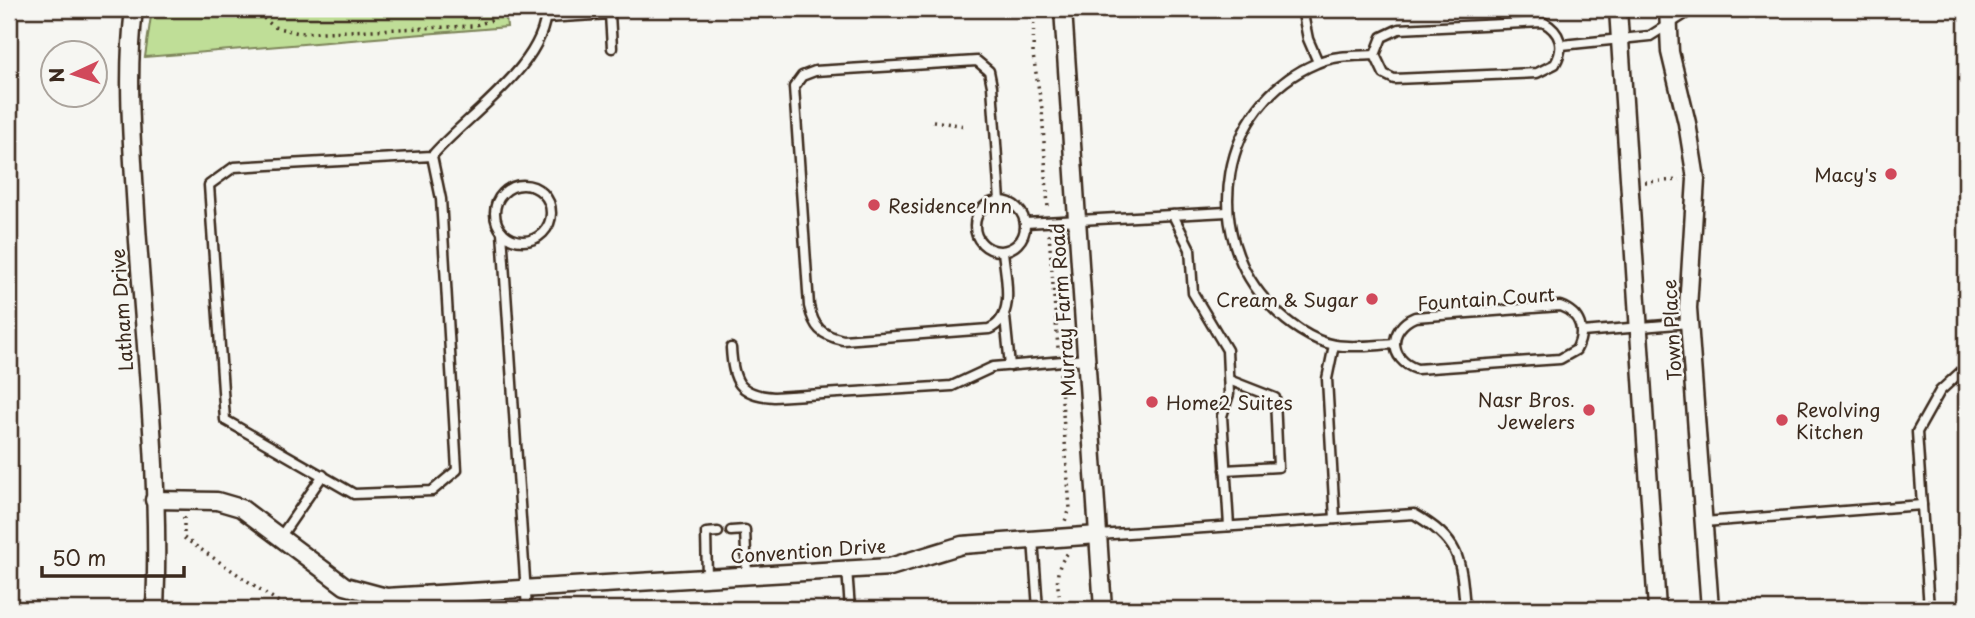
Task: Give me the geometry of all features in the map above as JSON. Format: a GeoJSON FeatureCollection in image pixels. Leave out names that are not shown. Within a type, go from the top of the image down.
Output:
{"type":"FeatureCollection","features":[{"type":"Feature","properties":{"kind":"street","name":"Latham Drive"},"geometry":{"type":"LineString","coordinates":[[134,9],[128,55],[130,121],[154,500],[155,609]]}},
{"type":"Feature","properties":{"kind":"street","name":"Murray Farm Road"},"geometry":{"type":"LineString","coordinates":[[1063,9],[1103,609]]}},
{"type":"Feature","properties":{"kind":"street","name":"Town Place"},"geometry":{"type":"LineString","coordinates":[[1618,9],[1657,609]]}},
{"type":"Feature","properties":{"kind":"street","name":"Town Place"},"geometry":{"type":"LineString","coordinates":[[1668,9],[1670,52],[1687,123],[1696,179],[1689,271],[1689,324],[1710,609]]}},
{"type":"Feature","properties":{"kind":"street","name":"Convention Drive"},"geometry":{"type":"LineString","coordinates":[[154,500],[217,500],[241,508],[345,586],[387,603],[526,588],[890,567],[962,545],[1098,535]]}},
{"type":"Feature","properties":{"kind":"lane"},"geometry":{"type":"LineString","coordinates":[[860,9],[892,9]]}},
{"type":"Feature","properties":{"kind":"lane"},"geometry":{"type":"LineString","coordinates":[[1302,9],[1308,39],[1318,62]]}},
{"type":"Feature","properties":{"kind":"lane"},"geometry":{"type":"LineString","coordinates":[[1562,45],[1650,36],[1669,27],[1693,9]]}},
{"type":"Feature","properties":{"kind":"lane"},"geometry":{"type":"LineString","coordinates":[[432,156],[441,199],[457,470],[432,491],[354,494],[225,420],[209,185],[234,167],[432,156],[524,64],[546,13],[610,11],[612,48]]}},
{"type":"Feature","properties":{"kind":"lane"},"geometry":{"type":"LineString","coordinates":[[1543,22],[1559,35],[1562,45],[1555,64],[1537,72],[1405,79],[1384,74],[1375,55],[1382,37],[1390,31],[1439,26],[1543,22]]}},
{"type":"Feature","properties":{"kind":"lane"},"geometry":{"type":"LineString","coordinates":[[1375,55],[1318,62],[1286,80],[1259,106],[1246,128],[1228,174],[1227,212],[1232,242],[1243,270],[1259,295],[1281,317],[1306,333],[1334,345],[1394,344],[1401,361],[1417,369],[1560,359],[1576,350],[1582,331],[1689,324]]}},
{"type":"Feature","properties":{"kind":"lane"},"geometry":{"type":"LineString","coordinates":[[1000,201],[992,86],[989,71],[977,61],[815,71],[802,76],[794,87],[808,306],[813,324],[826,336],[843,340],[989,329],[999,325],[1005,317]]}},
{"type":"Feature","properties":{"kind":"lane"},"geometry":{"type":"LineString","coordinates":[[502,232],[520,242],[539,237],[551,220],[548,199],[532,186],[511,187],[497,202],[495,213],[502,232],[527,609]]}},
{"type":"Feature","properties":{"kind":"lane"},"geometry":{"type":"LineString","coordinates":[[1000,201],[1014,205],[1025,223],[1022,238],[1003,251],[995,250],[981,242],[976,227],[980,212],[985,206],[1000,201]]}},
{"type":"Feature","properties":{"kind":"lane"},"geometry":{"type":"LineString","coordinates":[[1025,223],[1227,212]]}},
{"type":"Feature","properties":{"kind":"lane"},"geometry":{"type":"LineString","coordinates":[[1173,215],[1190,249],[1193,293],[1227,351],[1230,394],[1222,416],[1228,526]]}},
{"type":"Feature","properties":{"kind":"lane"},"geometry":{"type":"LineString","coordinates":[[1003,251],[1010,366]]}},
{"type":"Feature","properties":{"kind":"lane","name":"Fountain Court"},"geometry":{"type":"LineString","coordinates":[[1394,344],[1399,326],[1415,317],[1547,307],[1569,309],[1576,315],[1582,331]]}},
{"type":"Feature","properties":{"kind":"lane"},"geometry":{"type":"LineString","coordinates":[[1334,345],[1326,379],[1335,519]]}},
{"type":"Feature","properties":{"kind":"lane"},"geometry":{"type":"LineString","coordinates":[[731,348],[736,382],[753,396],[952,386],[993,367],[1086,359]]}},
{"type":"Feature","properties":{"kind":"lane"},"geometry":{"type":"LineString","coordinates":[[1929,609],[1917,432],[1940,391],[1966,367]]}},
{"type":"Feature","properties":{"kind":"lane"},"geometry":{"type":"LineString","coordinates":[[1225,470],[1278,467],[1275,398],[1229,380]]}},
{"type":"Feature","properties":{"kind":"lane"},"geometry":{"type":"LineString","coordinates":[[281,536],[323,475]]}},
{"type":"Feature","properties":{"kind":"lane"},"geometry":{"type":"LineString","coordinates":[[1704,522],[1922,505]]}},
{"type":"Feature","properties":{"kind":"lane","name":"Convention Drive"},"geometry":{"type":"LineString","coordinates":[[1098,535],[1414,514],[1432,524],[1450,541],[1462,564],[1465,609]]}},
{"type":"Feature","properties":{"kind":"lane"},"geometry":{"type":"LineString","coordinates":[[731,531],[745,530],[747,575]]}},
{"type":"Feature","properties":{"kind":"lane"},"geometry":{"type":"LineString","coordinates":[[708,577],[706,533],[718,532]]}},
{"type":"Feature","properties":{"kind":"lane"},"geometry":{"type":"LineString","coordinates":[[1034,539],[1038,609]]}},
{"type":"Feature","properties":{"kind":"lane"},"geometry":{"type":"LineString","coordinates":[[847,569],[850,609]]}},
{"type":"Feature","properties":{"kind":"path"},"geometry":{"type":"LineString","coordinates":[[253,9],[274,27],[285,32],[317,34],[473,26],[492,20],[500,9]]}},
{"type":"Feature","properties":{"kind":"path"},"geometry":{"type":"LineString","coordinates":[[1034,9],[1033,55],[1042,109],[1070,509],[1065,518],[1068,554],[1058,564],[1056,575],[1062,609]]}},
{"type":"Feature","properties":{"kind":"path"},"geometry":{"type":"LineString","coordinates":[[933,121],[965,126]]}},
{"type":"Feature","properties":{"kind":"path"},"geometry":{"type":"LineString","coordinates":[[1629,184],[1696,179]]}},
{"type":"Feature","properties":{"kind":"path"},"geometry":{"type":"LineString","coordinates":[[184,501],[184,538],[289,609]]}},
{"type":"Feature","properties":{"kind":"green space"},"geometry":{"type":"Polygon","coordinates":[[[152,9],[505,9],[507,27],[145,57],[152,9]]]}},
{"type":"Feature","properties":{"kind":"place","name":"Macy's"},"geometry":{"type":"Point","coordinates":[1891,174]}},
{"type":"Feature","properties":{"kind":"place","name":"Residence Inn"},"geometry":{"type":"Point","coordinates":[874,205]}},
{"type":"Feature","properties":{"kind":"place","name":"Cream & Sugar"},"geometry":{"type":"Point","coordinates":[1372,299]}},
{"type":"Feature","properties":{"kind":"place","name":"Home2 Suites"},"geometry":{"type":"Point","coordinates":[1152,402]}},
{"type":"Feature","properties":{"kind":"place","name":"Nasr Bros. Jewelers"},"geometry":{"type":"Point","coordinates":[1589,410]}},
{"type":"Feature","properties":{"kind":"place","name":"Revolving Kitchen"},"geometry":{"type":"Point","coordinates":[1782,420]}}]}
